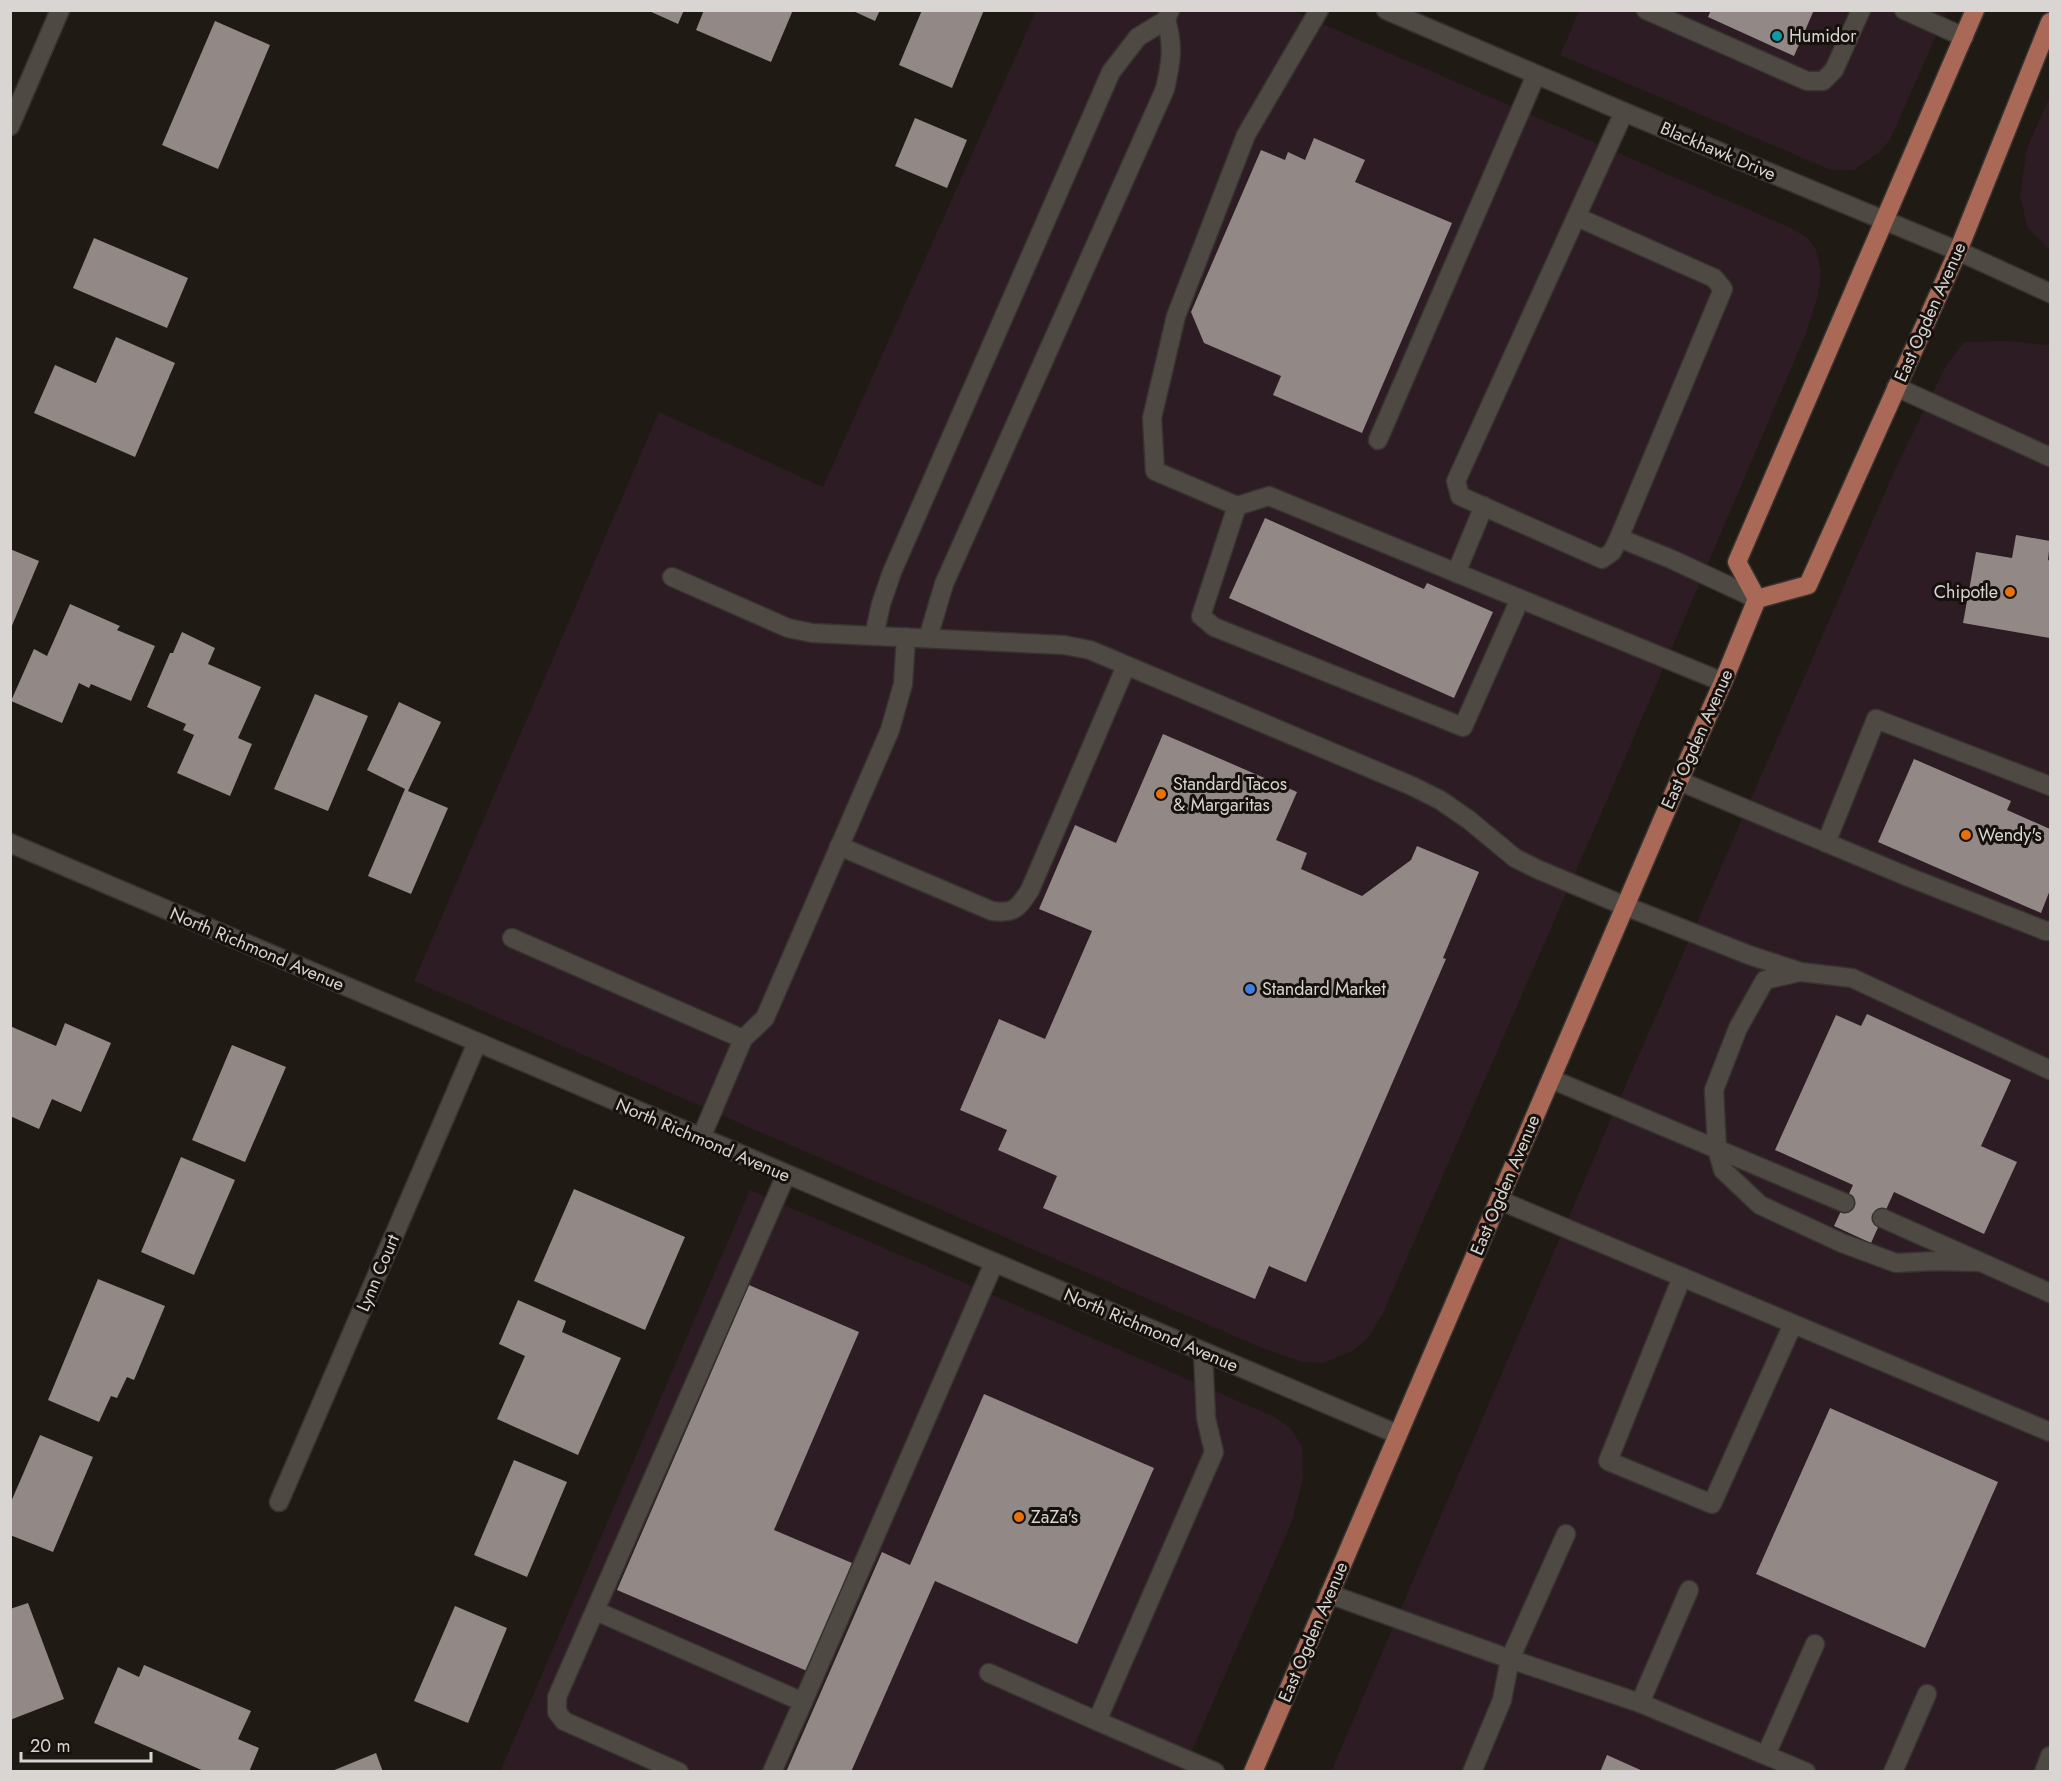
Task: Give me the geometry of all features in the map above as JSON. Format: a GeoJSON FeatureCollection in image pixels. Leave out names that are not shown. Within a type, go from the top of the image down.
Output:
{"type":"FeatureCollection","features":[{"type":"Feature","properties":{"kind":"main road"},"geometry":{"type":"LineString","coordinates":[[1757,599],[1737,562],[1975,10]]}},
{"type":"Feature","properties":{"kind":"main road","name":"East Ogden Avenue"},"geometry":{"type":"LineString","coordinates":[[1253,1772],[1757,599],[1808,585],[1958,251],[2050,22]]}},
{"type":"Feature","properties":{"kind":"street"},"geometry":{"type":"LineString","coordinates":[[10,126],[60,10]]}},
{"type":"Feature","properties":{"kind":"street"},"geometry":{"type":"LineString","coordinates":[[1319,10],[1246,135],[1176,316],[1152,418],[1155,471],[1237,506],[1269,496],[1723,682]]}},
{"type":"Feature","properties":{"kind":"street","name":"Blackhawk Drive"},"geometry":{"type":"LineString","coordinates":[[1386,10],[1958,251],[2050,293]]}},
{"type":"Feature","properties":{"kind":"street"},"geometry":{"type":"LineString","coordinates":[[1646,10],[1807,81],[1823,81],[1834,70],[1861,10]]}},
{"type":"Feature","properties":{"kind":"street"},"geometry":{"type":"LineString","coordinates":[[1904,10],[1964,37]]}},
{"type":"Feature","properties":{"kind":"street"},"geometry":{"type":"LineString","coordinates":[[874,636],[881,604],[892,572],[1111,72],[1137,38],[1168,15],[1172,37],[1171,65],[1165,89],[944,584],[928,638]]}},
{"type":"Feature","properties":{"kind":"street"},"geometry":{"type":"LineString","coordinates":[[1378,440],[1536,75]]}},
{"type":"Feature","properties":{"kind":"street"},"geometry":{"type":"LineString","coordinates":[[1577,217],[1714,278],[1723,289],[1612,552],[1602,559],[1460,496],[1456,481],[1624,112]]}},
{"type":"Feature","properties":{"kind":"street"},"geometry":{"type":"LineString","coordinates":[[1896,387],[2050,458]]}},
{"type":"Feature","properties":{"kind":"street"},"geometry":{"type":"LineString","coordinates":[[1237,506],[1201,616],[1214,627],[1462,727],[1520,599]]}},
{"type":"Feature","properties":{"kind":"street"},"geometry":{"type":"LineString","coordinates":[[1456,573],[1484,506]]}},
{"type":"Feature","properties":{"kind":"street"},"geometry":{"type":"LineString","coordinates":[[1618,538],[1671,559],[1757,599]]}},
{"type":"Feature","properties":{"kind":"street"},"geometry":{"type":"LineString","coordinates":[[672,577],[788,628],[812,633],[1064,645],[1090,650],[1412,786],[1440,800],[1469,820],[1515,858],[1706,939],[1801,972],[1852,978],[2050,1070]]}},
{"type":"Feature","properties":{"kind":"street"},"geometry":{"type":"LineString","coordinates":[[700,1138],[743,1040],[765,1018],[890,730],[903,684],[906,637]]}},
{"type":"Feature","properties":{"kind":"street"},"geometry":{"type":"LineString","coordinates":[[839,846],[992,911],[1007,913],[1019,906],[1030,890],[1126,666]]}},
{"type":"Feature","properties":{"kind":"street"},"geometry":{"type":"LineString","coordinates":[[1826,843],[1876,719],[2050,786]]}},
{"type":"Feature","properties":{"kind":"street"},"geometry":{"type":"LineString","coordinates":[[1678,781],[1906,876],[2050,931]]}},
{"type":"Feature","properties":{"kind":"street","name":"North Richmond Avenue"},"geometry":{"type":"LineString","coordinates":[[10,843],[1397,1434]]}},
{"type":"Feature","properties":{"kind":"street"},"geometry":{"type":"LineString","coordinates":[[512,938],[743,1040]]}},
{"type":"Feature","properties":{"kind":"street"},"geometry":{"type":"LineString","coordinates":[[1801,972],[1765,981],[1738,1028],[1714,1090],[1717,1149],[1723,1170],[1760,1205],[1842,1243],[1896,1263],[1977,1262]]}},
{"type":"Feature","properties":{"kind":"street","name":"Lynn Court"},"geometry":{"type":"LineString","coordinates":[[279,1502],[477,1043]]}},
{"type":"Feature","properties":{"kind":"street"},"geometry":{"type":"LineString","coordinates":[[1551,1079],[1845,1203]]}},
{"type":"Feature","properties":{"kind":"street"},"geometry":{"type":"LineString","coordinates":[[679,1772],[564,1721],[557,1712],[557,1698],[786,1175]]}},
{"type":"Feature","properties":{"kind":"street"},"geometry":{"type":"LineString","coordinates":[[1499,1200],[2050,1432]]}},
{"type":"Feature","properties":{"kind":"street"},"geometry":{"type":"LineString","coordinates":[[1882,1218],[2050,1293]]}},
{"type":"Feature","properties":{"kind":"street"},"geometry":{"type":"LineString","coordinates":[[772,1772],[994,1263]]}},
{"type":"Feature","properties":{"kind":"street"},"geometry":{"type":"LineString","coordinates":[[1682,1277],[1608,1461],[1712,1504],[1793,1324]]}},
{"type":"Feature","properties":{"kind":"street"},"geometry":{"type":"LineString","coordinates":[[1097,1721],[1214,1452],[1206,1418],[1203,1352]]}},
{"type":"Feature","properties":{"kind":"street"},"geometry":{"type":"LineString","coordinates":[[1472,1772],[1502,1700],[1510,1659],[1566,1534]]}},
{"type":"Feature","properties":{"kind":"street"},"geometry":{"type":"LineString","coordinates":[[1640,1703],[1689,1590]]}},
{"type":"Feature","properties":{"kind":"street"},"geometry":{"type":"LineString","coordinates":[[1329,1594],[1640,1703],[1806,1772]]}},
{"type":"Feature","properties":{"kind":"street"},"geometry":{"type":"LineString","coordinates":[[596,1611],[802,1702]]}},
{"type":"Feature","properties":{"kind":"street"},"geometry":{"type":"LineString","coordinates":[[1766,1755],[1815,1644]]}},
{"type":"Feature","properties":{"kind":"street"},"geometry":{"type":"LineString","coordinates":[[989,1673],[1215,1772]]}},
{"type":"Feature","properties":{"kind":"street"},"geometry":{"type":"LineString","coordinates":[[1893,1772],[1928,1694]]}},
{"type":"Feature","properties":{"kind":"street"},"geometry":{"type":"LineString","coordinates":[[2044,1772],[2050,1756]]}},
{"type":"Feature","properties":{"kind":"shaded area"},"geometry":{"type":"Polygon","coordinates":[[[1036,11],[1293,11],[1791,228],[1808,238],[1816,250],[1821,271],[1818,295],[1805,336],[1613,786],[1383,1313],[1369,1337],[1354,1350],[1324,1363],[1302,1362],[1262,1348],[414,981],[659,412],[823,487],[1036,11]]]}},
{"type":"Feature","properties":{"kind":"shaded area"},"geometry":{"type":"Polygon","coordinates":[[[1579,11],[1947,11],[1890,140],[1878,153],[1854,170],[1831,170],[1560,55],[1579,11]]]}},
{"type":"Feature","properties":{"kind":"shaded area"},"geometry":{"type":"Polygon","coordinates":[[[2050,96],[2050,251],[2027,227],[2020,195],[2027,148],[2050,96]]]}},
{"type":"Feature","properties":{"kind":"shaded area"},"geometry":{"type":"Polygon","coordinates":[[[2007,341],[2050,345],[2050,1771],[1331,1772],[1616,1107],[1897,465],[1947,364],[1964,342],[2007,341]]]}},
{"type":"Feature","properties":{"kind":"shaded area"},"geometry":{"type":"Polygon","coordinates":[[[750,1190],[1275,1417],[1289,1427],[1302,1446],[1303,1478],[1291,1524],[1183,1771],[500,1772],[750,1190]]]}},
{"type":"Feature","properties":{"kind":"building"},"geometry":{"type":"Polygon","coordinates":[[[647,10],[684,10],[678,24],[647,10]]]}},
{"type":"Feature","properties":{"kind":"building"},"geometry":{"type":"Polygon","coordinates":[[[704,10],[793,10],[771,62],[696,30],[704,10]]]}},
{"type":"Feature","properties":{"kind":"building"},"geometry":{"type":"Polygon","coordinates":[[[851,10],[880,10],[875,21],[851,10]]]}},
{"type":"Feature","properties":{"kind":"building"},"geometry":{"type":"Polygon","coordinates":[[[922,10],[984,10],[952,88],[899,65],[922,10]]]}},
{"type":"Feature","properties":{"kind":"building","name":"Humidor"},"geometry":{"type":"Polygon","coordinates":[[[1711,10],[1814,10],[1794,56],[1708,17],[1711,10]]]}},
{"type":"Feature","properties":{"kind":"building"},"geometry":{"type":"Polygon","coordinates":[[[215,21],[270,45],[218,169],[162,145],[215,21]]]}},
{"type":"Feature","properties":{"kind":"building"},"geometry":{"type":"Polygon","coordinates":[[[915,118],[967,140],[947,188],[895,166],[915,118]]]}},
{"type":"Feature","properties":{"kind":"building"},"geometry":{"type":"Polygon","coordinates":[[[1314,138],[1365,160],[1355,182],[1452,223],[1362,433],[1273,395],[1281,376],[1204,343],[1191,312],[1261,150],[1285,160],[1288,152],[1305,160],[1314,138]]]}},
{"type":"Feature","properties":{"kind":"building"},"geometry":{"type":"Polygon","coordinates":[[[94,238],[188,278],[167,328],[73,288],[94,238]]]}},
{"type":"Feature","properties":{"kind":"building"},"geometry":{"type":"Polygon","coordinates":[[[116,337],[175,363],[135,457],[34,413],[55,365],[96,383],[116,337]]]}},
{"type":"Feature","properties":{"kind":"building"},"geometry":{"type":"Polygon","coordinates":[[[1265,518],[1424,589],[1427,583],[1493,612],[1454,698],[1229,598],[1265,518]]]}},
{"type":"Feature","properties":{"kind":"building","name":"Chipotle"},"geometry":{"type":"Polygon","coordinates":[[[2016,535],[2050,541],[2048,560],[2050,561],[2050,638],[1963,623],[1976,552],[2012,558],[2016,535]]]}},
{"type":"Feature","properties":{"kind":"building"},"geometry":{"type":"Polygon","coordinates":[[[10,549],[39,561],[11,628],[10,628],[10,549]]]}},
{"type":"Feature","properties":{"kind":"building"},"geometry":{"type":"Polygon","coordinates":[[[70,604],[120,626],[117,630],[155,646],[131,701],[91,684],[89,688],[79,683],[62,723],[11,701],[34,649],[47,656],[70,604]]]}},
{"type":"Feature","properties":{"kind":"building"},"geometry":{"type":"Polygon","coordinates":[[[182,632],[215,648],[208,664],[261,687],[238,738],[252,744],[230,796],[177,773],[194,735],[183,730],[186,724],[147,707],[170,653],[173,653],[182,632]]]}},
{"type":"Feature","properties":{"kind":"building"},"geometry":{"type":"Polygon","coordinates":[[[315,694],[368,716],[328,811],[274,789],[315,694]]]}},
{"type":"Feature","properties":{"kind":"building"},"geometry":{"type":"Polygon","coordinates":[[[399,702],[441,722],[408,791],[448,808],[411,894],[368,876],[405,789],[367,770],[399,702]]]}},
{"type":"Feature","properties":{"kind":"building","name":"Standard Market"},"geometry":{"type":"Polygon","coordinates":[[[1163,734],[1297,792],[1276,840],[1307,853],[1301,869],[1362,896],[1411,860],[1417,846],[1479,872],[1443,958],[1446,959],[1306,1282],[1269,1266],[1255,1299],[1043,1208],[1057,1176],[998,1150],[1007,1130],[960,1110],[999,1019],[1045,1039],[1092,931],[1039,909],[1075,825],[1116,843],[1163,734]]]}},
{"type":"Feature","properties":{"kind":"building","name":"Wendy's"},"geometry":{"type":"Polygon","coordinates":[[[1914,759],[2011,801],[2007,810],[2050,829],[2050,890],[2041,913],[1878,842],[1914,759]]]}},
{"type":"Feature","properties":{"kind":"building"},"geometry":{"type":"Polygon","coordinates":[[[1867,1014],[2011,1080],[1981,1146],[2017,1162],[1984,1234],[1894,1192],[1871,1243],[1834,1226],[1853,1185],[1775,1150],[1836,1015],[1861,1026],[1867,1014]]]}},
{"type":"Feature","properties":{"kind":"building"},"geometry":{"type":"Polygon","coordinates":[[[65,1023],[111,1043],[81,1112],[52,1099],[39,1129],[10,1116],[10,1026],[56,1046],[65,1023]]]}},
{"type":"Feature","properties":{"kind":"building"},"geometry":{"type":"Polygon","coordinates":[[[232,1045],[286,1067],[245,1162],[192,1140],[232,1045]]]}},
{"type":"Feature","properties":{"kind":"building"},"geometry":{"type":"Polygon","coordinates":[[[181,1157],[235,1180],[194,1275],[141,1252],[181,1157]]]}},
{"type":"Feature","properties":{"kind":"building"},"geometry":{"type":"Polygon","coordinates":[[[574,1189],[685,1237],[645,1330],[534,1281],[574,1189]]]}},
{"type":"Feature","properties":{"kind":"building"},"geometry":{"type":"Polygon","coordinates":[[[98,1279],[165,1306],[134,1380],[127,1377],[117,1398],[111,1396],[99,1422],[48,1400],[98,1279]]]}},
{"type":"Feature","properties":{"kind":"building"},"geometry":{"type":"Polygon","coordinates":[[[749,1285],[859,1332],[774,1530],[852,1563],[807,1671],[617,1590],[749,1285]]]}},
{"type":"Feature","properties":{"kind":"building"},"geometry":{"type":"Polygon","coordinates":[[[518,1300],[566,1321],[562,1332],[621,1358],[578,1455],[497,1419],[525,1356],[499,1344],[518,1300]]]}},
{"type":"Feature","properties":{"kind":"building"},"geometry":{"type":"Polygon","coordinates":[[[984,1394],[1154,1468],[1077,1644],[935,1581],[851,1772],[786,1772],[882,1552],[910,1565],[984,1394]]]}},
{"type":"Feature","properties":{"kind":"building"},"geometry":{"type":"Polygon","coordinates":[[[1830,1408],[1998,1482],[1925,1648],[1756,1574],[1830,1408]]]}},
{"type":"Feature","properties":{"kind":"building"},"geometry":{"type":"Polygon","coordinates":[[[40,1435],[93,1457],[53,1552],[10,1535],[10,1504],[40,1435]]]}},
{"type":"Feature","properties":{"kind":"building"},"geometry":{"type":"Polygon","coordinates":[[[514,1460],[567,1482],[527,1577],[474,1555],[514,1460]]]}},
{"type":"Feature","properties":{"kind":"building"},"geometry":{"type":"Polygon","coordinates":[[[28,1603],[64,1699],[10,1720],[10,1609],[28,1603]]]}},
{"type":"Feature","properties":{"kind":"building"},"geometry":{"type":"Polygon","coordinates":[[[455,1606],[507,1628],[468,1723],[414,1701],[455,1606]]]}},
{"type":"Feature","properties":{"kind":"building"},"geometry":{"type":"Polygon","coordinates":[[[144,1665],[251,1711],[238,1739],[259,1748],[249,1772],[206,1772],[94,1723],[118,1667],[139,1677],[144,1665]]]}},
{"type":"Feature","properties":{"kind":"building"},"geometry":{"type":"Polygon","coordinates":[[[376,1753],[383,1772],[332,1772],[332,1771],[376,1753]]]}},
{"type":"Feature","properties":{"kind":"building"},"geometry":{"type":"Polygon","coordinates":[[[1607,1755],[1645,1772],[1600,1772],[1607,1755]]]}},
{"type":"Feature","properties":{"kind":"place","name":"Humidor"},"geometry":{"type":"Point","coordinates":[1777,36]}},
{"type":"Feature","properties":{"kind":"place","name":"Chipotle"},"geometry":{"type":"Point","coordinates":[2010,592]}},
{"type":"Feature","properties":{"kind":"place","name":"Standard Tacos & Margaritas"},"geometry":{"type":"Point","coordinates":[1161,794]}},
{"type":"Feature","properties":{"kind":"place","name":"Wendy's"},"geometry":{"type":"Point","coordinates":[1966,835]}},
{"type":"Feature","properties":{"kind":"place","name":"Standard Market"},"geometry":{"type":"Point","coordinates":[1250,989]}},
{"type":"Feature","properties":{"kind":"place","name":"ZaZa's"},"geometry":{"type":"Point","coordinates":[1019,1517]}}]}
